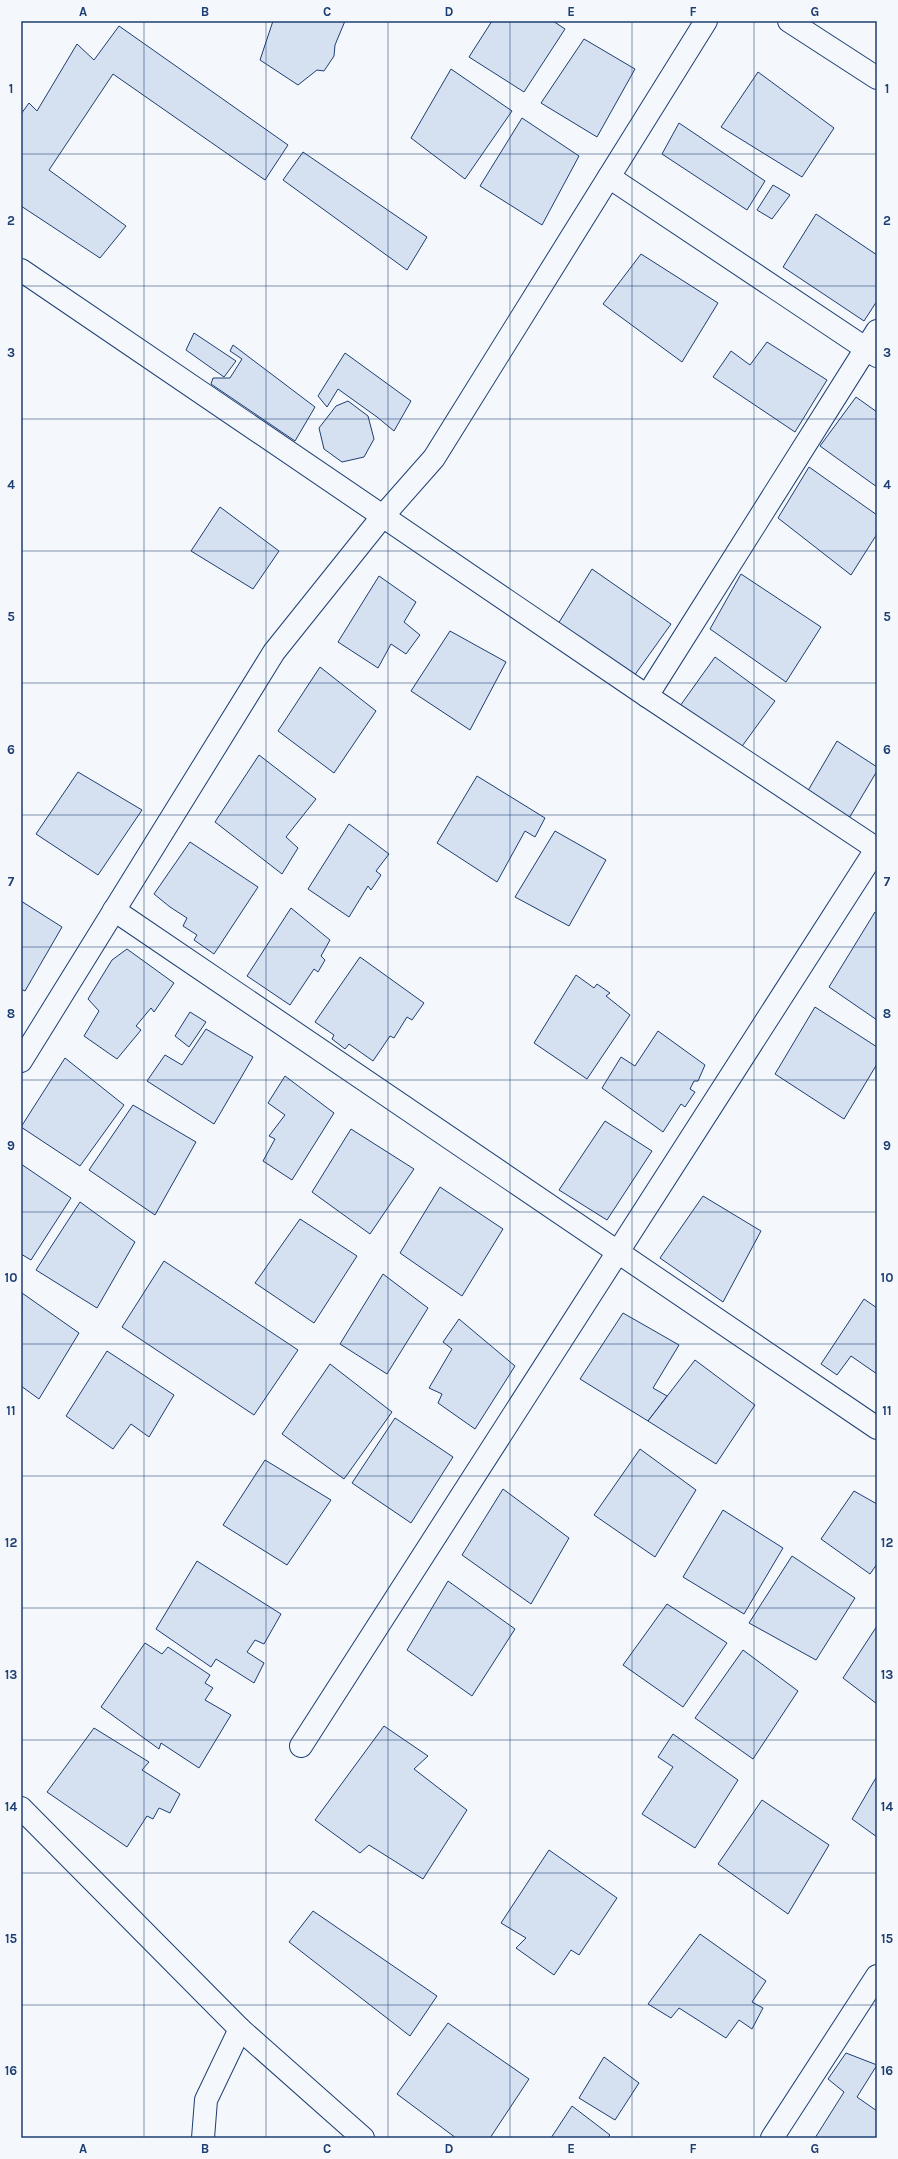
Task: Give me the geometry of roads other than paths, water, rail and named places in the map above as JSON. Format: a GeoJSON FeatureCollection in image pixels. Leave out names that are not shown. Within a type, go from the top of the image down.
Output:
{"type":"FeatureCollection","features":[{"type":"Feature","properties":{"kind":"street"},"geometry":{"type":"LineString","coordinates":[[21,1061],[274,652],[382,517],[434,458],[706,21]]}},
{"type":"Feature","properties":{"kind":"street"},"geometry":{"type":"LineString","coordinates":[[789,21],[877,78]]}},
{"type":"Feature","properties":{"kind":"street"},"geometry":{"type":"LineString","coordinates":[[609,177],[873,345],[646,696]]}},
{"type":"Feature","properties":{"kind":"street"},"geometry":{"type":"LineString","coordinates":[[21,270],[646,696],[877,849],[301,1746]]}},
{"type":"Feature","properties":{"kind":"street"},"geometry":{"type":"LineString","coordinates":[[114,910],[877,1428]]}},
{"type":"Feature","properties":{"kind":"street"},"geometry":{"type":"LineString","coordinates":[[21,1808],[240,2028],[363,2138]]}},
{"type":"Feature","properties":{"kind":"street"},"geometry":{"type":"LineString","coordinates":[[772,2138],[877,1976]]}},
{"type":"Feature","properties":{"kind":"street"},"geometry":{"type":"LineString","coordinates":[[203,2138],[206,2100],[240,2028]]}}]}
